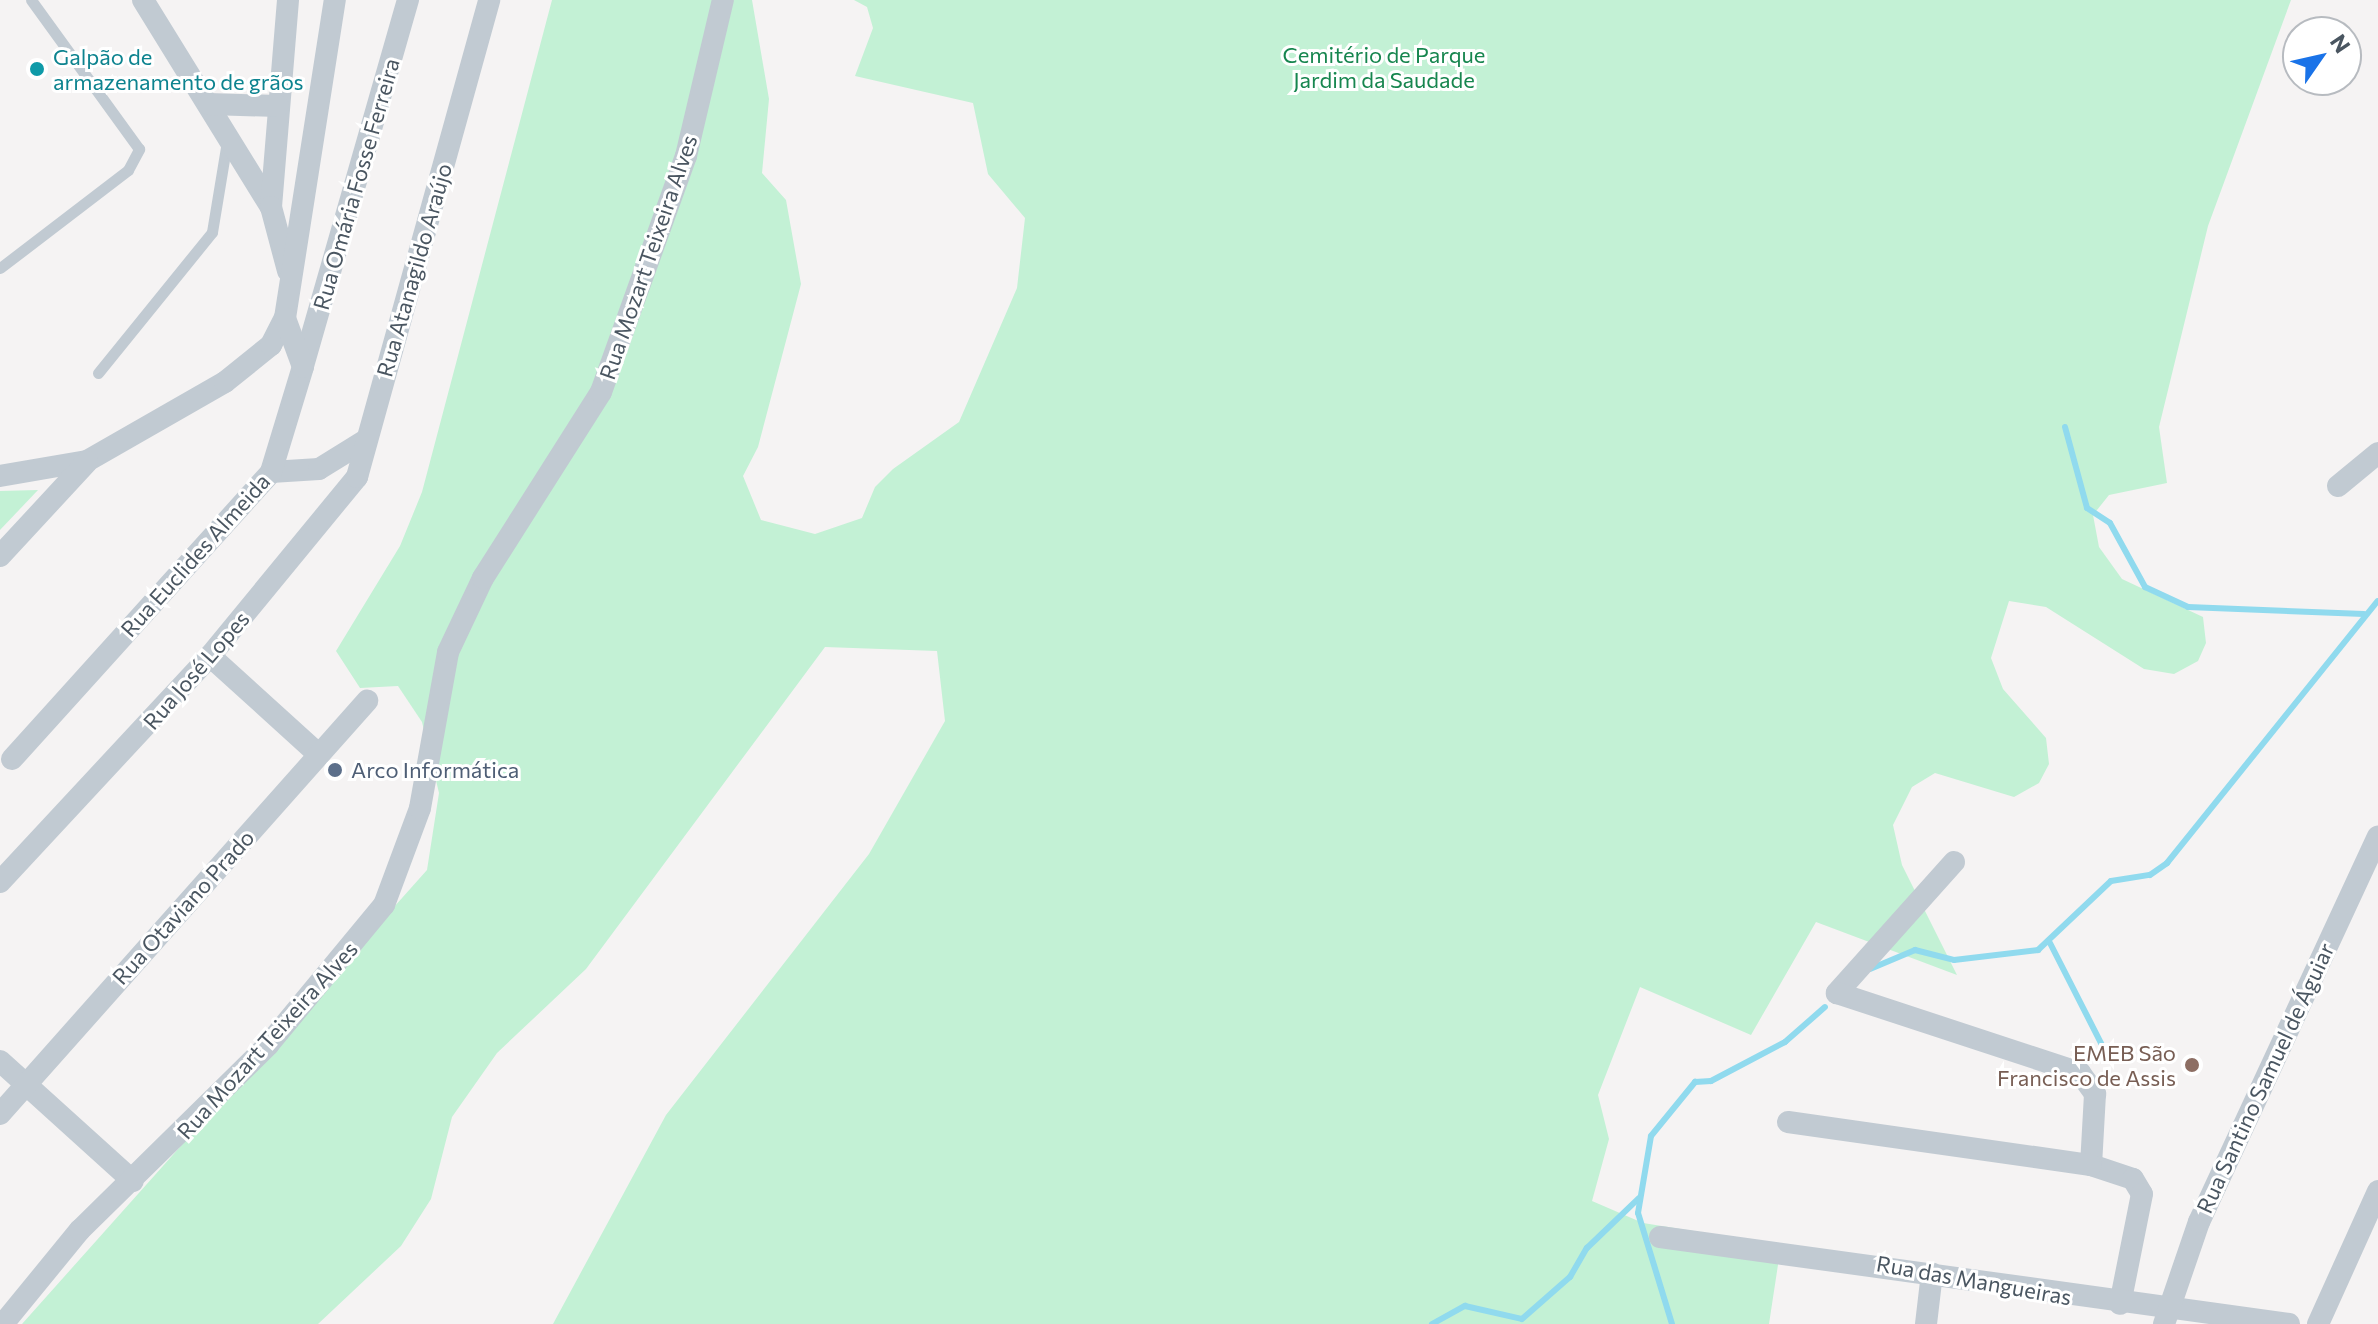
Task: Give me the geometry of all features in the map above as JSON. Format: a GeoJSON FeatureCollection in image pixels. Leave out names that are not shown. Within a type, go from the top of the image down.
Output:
{"type":"FeatureCollection","features":[{"type":"Feature","properties":{"kind":"street"},"geometry":{"type":"LineString","coordinates":[[143,0],[271,207],[290,280]]}},
{"type":"Feature","properties":{"kind":"street"},"geometry":{"type":"LineString","coordinates":[[271,207],[288,0]]}},
{"type":"Feature","properties":{"kind":"street"},"geometry":{"type":"LineString","coordinates":[[0,556],[87,461],[236,375],[271,345],[285,318],[335,0]]}},
{"type":"Feature","properties":{"kind":"street","name":"Rua Omária Fosse Ferreira"},"geometry":{"type":"LineString","coordinates":[[303,367],[408,0]]}},
{"type":"Feature","properties":{"kind":"street","name":"Rua Atanagildo Araújo"},"geometry":{"type":"LineString","coordinates":[[366,440],[489,0]]}},
{"type":"Feature","properties":{"kind":"street","name":"Rua Mozart Teixeira Alves"},"geometry":{"type":"LineString","coordinates":[[3,1324],[80,1230],[133,1181],[323,983],[403,869],[448,652],[483,578],[601,392],[686,156],[723,0]]}},
{"type":"Feature","properties":{"kind":"street"},"geometry":{"type":"LineString","coordinates":[[209,104],[278,106]]}},
{"type":"Feature","properties":{"kind":"street"},"geometry":{"type":"LineString","coordinates":[[285,318],[303,367]]}},
{"type":"Feature","properties":{"kind":"street","name":"Rua Euclides Almeida"},"geometry":{"type":"LineString","coordinates":[[12,759],[271,472],[303,367]]}},
{"type":"Feature","properties":{"kind":"street"},"geometry":{"type":"LineString","coordinates":[[271,472],[319,469],[366,440]]}},
{"type":"Feature","properties":{"kind":"street","name":"Rua José Lopes"},"geometry":{"type":"LineString","coordinates":[[0,882],[210,656],[340,503],[366,440]]}},
{"type":"Feature","properties":{"kind":"street"},"geometry":{"type":"LineString","coordinates":[[2338,486],[2378,453]]}},
{"type":"Feature","properties":{"kind":"street"},"geometry":{"type":"LineString","coordinates":[[0,476],[87,461]]}},
{"type":"Feature","properties":{"kind":"street"},"geometry":{"type":"LineString","coordinates":[[210,656],[319,755]]}},
{"type":"Feature","properties":{"kind":"street","name":"Rua Otaviano Prado"},"geometry":{"type":"LineString","coordinates":[[0,1114],[367,701]]}},
{"type":"Feature","properties":{"kind":"street","name":"Rua Santino Samuel de Águiar"},"geometry":{"type":"LineString","coordinates":[[2165,1318],[2199,1222],[2378,837]]}},
{"type":"Feature","properties":{"kind":"street"},"geometry":{"type":"LineString","coordinates":[[1954,862],[1838,987],[1844,1001],[2072,1067],[2095,1094],[2091,1165]]}},
{"type":"Feature","properties":{"kind":"street"},"geometry":{"type":"LineString","coordinates":[[0,1061],[133,1181]]}},
{"type":"Feature","properties":{"kind":"street"},"geometry":{"type":"LineString","coordinates":[[1788,1122],[2091,1165],[2133,1179],[2142,1194],[2120,1304]]}},
{"type":"Feature","properties":{"kind":"street"},"geometry":{"type":"LineString","coordinates":[[2318,1324],[2378,1191]]}},
{"type":"Feature","properties":{"kind":"street","name":"Rua das Mangueiras"},"geometry":{"type":"LineString","coordinates":[[1660,1237],[1932,1273],[2120,1304],[2165,1318],[2289,1324]]}},
{"type":"Feature","properties":{"kind":"street"},"geometry":{"type":"LineString","coordinates":[[1926,1324],[1932,1273]]}},
{"type":"Feature","properties":{"kind":"lane"},"geometry":{"type":"LineString","coordinates":[[0,268],[128,170],[139,149],[31,0]]}},
{"type":"Feature","properties":{"kind":"lane"},"geometry":{"type":"LineString","coordinates":[[98,373],[212,232],[228,136]]}},
{"type":"Feature","properties":{"kind":"green space","name":"Cemitério de Parque Jardim da Saudade"},"geometry":{"type":"Polygon","coordinates":[[[552,0],[752,0],[769,99],[762,173],[786,200],[801,284],[758,447],[743,476],[761,520],[815,534],[862,518],[875,487],[893,469],[959,422],[1017,288],[1025,218],[988,174],[973,103],[855,76],[873,28],[867,7],[854,0],[2291,0],[2285,16],[2282,16],[2282,25],[2208,226],[2159,427],[2167,483],[2109,495],[2093,515],[2099,547],[2122,579],[2203,617],[2206,643],[2198,661],[2174,674],[2144,669],[2046,607],[2009,601],[1991,658],[2003,689],[2046,738],[2049,764],[2039,783],[2014,797],[1935,773],[1912,787],[1893,825],[1902,865],[1957,975],[1816,922],[1751,1035],[1640,987],[1598,1095],[1609,1139],[1592,1201],[1643,1223],[1781,1245],[1769,1324],[553,1324],[666,1115],[869,854],[945,721],[937,651],[825,647],[586,969],[497,1053],[452,1117],[431,1199],[401,1246],[318,1324],[22,1324],[427,870],[439,793],[422,722],[398,686],[360,688],[336,651],[400,546],[422,492],[552,0]]]}},
{"type":"Feature","properties":{"kind":"green space"},"geometry":{"type":"Polygon","coordinates":[[[38,490],[0,530],[0,491],[38,490]]]}},
{"type":"Feature","properties":{"kind":"waterway"},"geometry":{"type":"LineString","coordinates":[[2065,427],[2087,508],[2110,523],[2145,587],[2188,607],[2364,614]]}},
{"type":"Feature","properties":{"kind":"waterway"},"geometry":{"type":"LineString","coordinates":[[1870,969],[1915,950],[1954,960],[2038,950],[2111,881],[2150,875],[2167,863],[2378,601]]}},
{"type":"Feature","properties":{"kind":"waterway"},"geometry":{"type":"LineString","coordinates":[[2050,943],[2102,1045]]}},
{"type":"Feature","properties":{"kind":"waterway"},"geometry":{"type":"LineString","coordinates":[[1672,1324],[1638,1213],[1651,1136],[1695,1082],[1711,1081],[1785,1042],[1825,1007]]}},
{"type":"Feature","properties":{"kind":"waterway"},"geometry":{"type":"LineString","coordinates":[[1432,1324],[1465,1306],[1522,1319],[1570,1277],[1587,1248],[1639,1198]]}},
{"type":"Feature","properties":{"kind":"place","name":"Galpão de armazenamento de grãos"},"geometry":{"type":"Point","coordinates":[37,69]}},
{"type":"Feature","properties":{"kind":"place","name":"Arco Informática"},"geometry":{"type":"Point","coordinates":[335,770]}},
{"type":"Feature","properties":{"kind":"place","name":"EMEB São Francisco de Assis"},"geometry":{"type":"Point","coordinates":[2192,1065]}}]}
